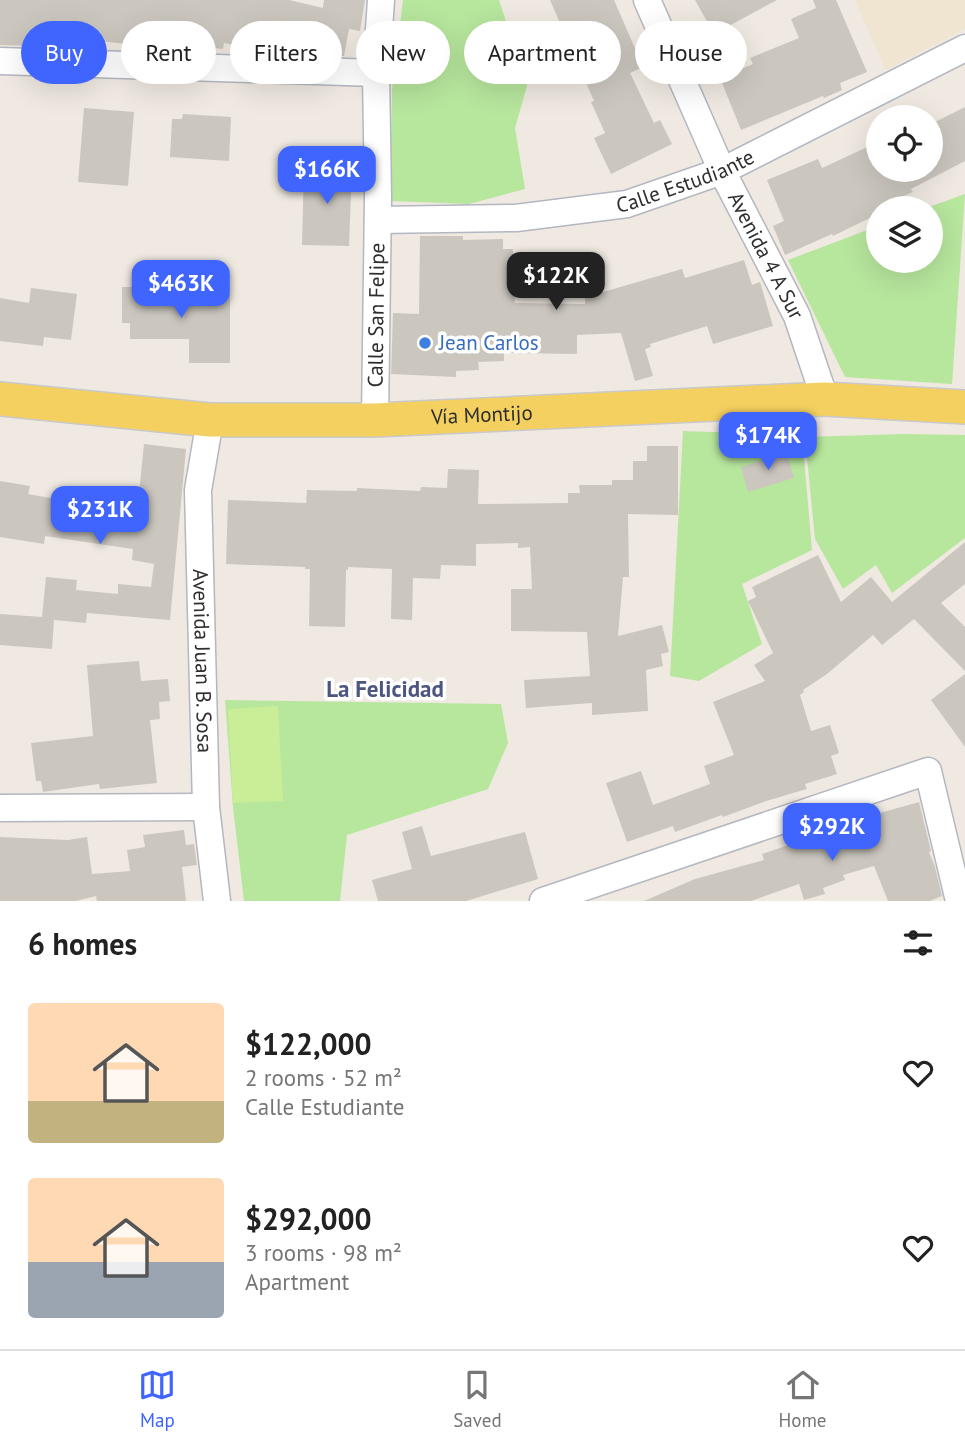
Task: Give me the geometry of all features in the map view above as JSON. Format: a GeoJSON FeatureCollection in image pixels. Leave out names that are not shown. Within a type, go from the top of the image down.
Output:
{"type":"FeatureCollection","features":[{"type":"Feature","properties":{"kind":"main road","name":"Vía Montijo"},"geometry":{"type":"LineString","coordinates":[[0,399],[210,421],[375,420],[825,399],[965,407]]}},
{"type":"Feature","properties":{"kind":"street","name":"Calle San Felipe"},"geometry":{"type":"LineString","coordinates":[[380,21],[381,0]]}},
{"type":"Feature","properties":{"kind":"street","name":"Avenida 4 A Sur"},"geometry":{"type":"LineString","coordinates":[[647,0],[722,171],[797,316],[825,399]]}},
{"type":"Feature","properties":{"kind":"street","name":"Calle Estudiante"},"geometry":{"type":"LineString","coordinates":[[377,220],[516,218],[627,204],[722,171],[965,48]]}},
{"type":"Feature","properties":{"kind":"street"},"geometry":{"type":"LineString","coordinates":[[0,61],[356,72]]}},
{"type":"Feature","properties":{"kind":"street","name":"Calle San Felipe"},"geometry":{"type":"LineString","coordinates":[[375,420],[376,84]]}},
{"type":"Feature","properties":{"kind":"street","name":"Avenida Juan B. Sosa"},"geometry":{"type":"LineString","coordinates":[[210,421],[198,490],[206,807],[216,901]]}},
{"type":"Feature","properties":{"kind":"street"},"geometry":{"type":"LineString","coordinates":[[542,901],[928,771],[959,901]]}},
{"type":"Feature","properties":{"kind":"street"},"geometry":{"type":"LineString","coordinates":[[0,808],[206,807]]}},
{"type":"Feature","properties":{"kind":"shaded area"},"geometry":{"type":"Polygon","coordinates":[[[855,0],[965,0],[965,29],[886,70],[855,0]]]}},
{"type":"Feature","properties":{"kind":"green space"},"geometry":{"type":"Polygon","coordinates":[[[403,0],[499,0],[506,21],[464,21],[464,84],[526,84],[515,128],[525,189],[469,204],[390,201],[393,84],[450,84],[450,21],[400,21],[403,0]]]}},
{"type":"Feature","properties":{"kind":"green space"},"geometry":{"type":"Polygon","coordinates":[[[965,194],[952,384],[845,377],[788,260],[866,231],[866,273],[943,273],[943,202],[965,194]]]}},
{"type":"Feature","properties":{"kind":"green space"},"geometry":{"type":"Polygon","coordinates":[[[683,431],[802,435],[812,550],[742,584],[762,644],[699,681],[670,676],[683,431]]]}},
{"type":"Feature","properties":{"kind":"green space"},"geometry":{"type":"Polygon","coordinates":[[[965,435],[965,538],[892,593],[876,565],[843,589],[815,539],[805,437],[965,435]]]}},
{"type":"Feature","properties":{"kind":"green space"},"geometry":{"type":"Polygon","coordinates":[[[225,700],[501,704],[508,743],[488,789],[347,835],[340,901],[244,901],[233,807],[225,700]]]}},
{"type":"Feature","properties":{"kind":"green space"},"geometry":{"type":"Polygon","coordinates":[[[278,706],[283,801],[233,803],[228,709],[278,706]]]}},
{"type":"Feature","properties":{"kind":"building"},"geometry":{"type":"Polygon","coordinates":[[[0,0],[289,0],[323,8],[324,0],[365,0],[362,21],[356,21],[356,30],[349,29],[344,56],[342,21],[230,21],[230,44],[224,43],[223,49],[216,48],[216,21],[121,21],[121,43],[107,42],[107,21],[21,21],[21,46],[0,45],[0,0]]]}},
{"type":"Feature","properties":{"kind":"building"},"geometry":{"type":"Polygon","coordinates":[[[550,0],[614,0],[635,49],[635,71],[630,73],[654,123],[660,120],[672,144],[611,174],[594,138],[605,133],[591,102],[594,101],[587,84],[621,84],[621,21],[559,21],[550,0]]]}},
{"type":"Feature","properties":{"kind":"building"},"geometry":{"type":"Polygon","coordinates":[[[695,0],[777,0],[738,21],[707,21],[695,0]]]}},
{"type":"Feature","properties":{"kind":"building"},"geometry":{"type":"Polygon","coordinates":[[[813,0],[836,0],[867,72],[840,83],[842,90],[741,130],[722,84],[747,84],[747,67],[753,64],[750,58],[799,38],[791,19],[816,8],[813,0]]]}},
{"type":"Feature","properties":{"kind":"building"},"geometry":{"type":"Polygon","coordinates":[[[965,107],[965,161],[943,172],[943,118],[965,107]]]}},
{"type":"Feature","properties":{"kind":"building"},"geometry":{"type":"Polygon","coordinates":[[[84,108],[134,112],[128,186],[78,182],[84,108]]]}},
{"type":"Feature","properties":{"kind":"building"},"geometry":{"type":"Polygon","coordinates":[[[183,114],[231,117],[229,161],[170,157],[172,119],[182,119],[183,114]]]}},
{"type":"Feature","properties":{"kind":"building"},"geometry":{"type":"Polygon","coordinates":[[[866,148],[866,182],[924,182],[904,196],[866,196],[866,220],[785,255],[773,226],[784,221],[767,180],[818,159],[822,168],[866,148]]]}},
{"type":"Feature","properties":{"kind":"building"},"geometry":{"type":"Polygon","coordinates":[[[304,166],[352,167],[349,246],[302,245],[304,166]]]}},
{"type":"Feature","properties":{"kind":"building"},"geometry":{"type":"Polygon","coordinates":[[[420,236],[463,236],[463,240],[503,239],[503,249],[513,249],[515,303],[585,304],[585,294],[600,293],[682,269],[685,278],[744,260],[752,285],[760,282],[773,326],[713,344],[707,326],[650,344],[651,347],[645,349],[653,376],[635,381],[621,333],[577,335],[577,354],[504,353],[504,361],[478,362],[479,370],[456,371],[456,377],[391,374],[393,313],[419,314],[420,236]]]}},
{"type":"Feature","properties":{"kind":"building"},"geometry":{"type":"Polygon","coordinates":[[[122,287],[173,287],[173,294],[230,295],[230,363],[189,363],[189,339],[130,339],[130,323],[122,323],[122,287]]]}},
{"type":"Feature","properties":{"kind":"building"},"geometry":{"type":"Polygon","coordinates":[[[31,288],[77,294],[71,340],[44,337],[43,346],[0,341],[0,298],[29,303],[31,288]]]}},
{"type":"Feature","properties":{"kind":"building"},"geometry":{"type":"Polygon","coordinates":[[[144,444],[186,449],[170,620],[87,613],[86,623],[54,620],[52,649],[0,645],[0,614],[42,617],[46,577],[77,580],[76,590],[118,594],[118,584],[151,587],[154,564],[132,560],[133,549],[45,536],[44,544],[0,537],[0,481],[30,486],[28,494],[73,502],[74,494],[138,503],[144,444]]]}},
{"type":"Feature","properties":{"kind":"building"},"geometry":{"type":"Polygon","coordinates":[[[647,446],[678,446],[678,515],[628,514],[629,577],[623,577],[618,636],[662,625],[669,652],[661,654],[663,666],[646,670],[648,711],[592,715],[592,703],[526,708],[524,680],[590,676],[587,632],[511,631],[511,589],[532,589],[530,547],[518,548],[518,543],[476,544],[476,566],[441,565],[440,579],[413,578],[412,620],[391,619],[392,569],[348,567],[345,627],[309,626],[310,569],[226,564],[228,500],[306,503],[307,490],[357,491],[357,488],[420,491],[421,487],[447,488],[448,469],[479,470],[478,504],[568,503],[568,493],[580,493],[579,485],[612,485],[612,480],[633,480],[633,461],[647,461],[647,446]]]}},
{"type":"Feature","properties":{"kind":"building"},"geometry":{"type":"Polygon","coordinates":[[[787,453],[794,478],[748,492],[741,467],[787,453]]]}},
{"type":"Feature","properties":{"kind":"building"},"geometry":{"type":"Polygon","coordinates":[[[965,542],[965,584],[941,603],[965,627],[965,671],[914,619],[882,645],[873,635],[800,695],[811,731],[830,725],[839,753],[831,756],[837,774],[805,784],[807,789],[723,817],[722,815],[675,832],[673,826],[627,842],[606,783],[641,771],[653,805],[710,784],[704,766],[734,755],[713,702],[765,681],[754,665],[773,653],[748,601],[756,597],[752,587],[818,555],[841,602],[871,577],[892,602],[965,542]]]}},
{"type":"Feature","properties":{"kind":"building"},"geometry":{"type":"Polygon","coordinates":[[[139,661],[141,681],[168,679],[170,701],[159,702],[160,719],[150,720],[157,783],[100,789],[99,784],[43,792],[41,781],[36,781],[31,743],[93,736],[87,665],[139,661]]]}},
{"type":"Feature","properties":{"kind":"building"},"geometry":{"type":"Polygon","coordinates":[[[965,674],[965,747],[931,700],[965,674]]]}},
{"type":"Feature","properties":{"kind":"building"},"geometry":{"type":"Polygon","coordinates":[[[919,802],[931,851],[929,852],[942,896],[930,901],[888,901],[874,866],[843,875],[845,880],[823,888],[825,894],[804,900],[799,884],[751,901],[644,901],[695,879],[764,860],[762,854],[809,838],[808,833],[919,802]]]}},
{"type":"Feature","properties":{"kind":"building"},"geometry":{"type":"Polygon","coordinates":[[[422,826],[431,856],[525,832],[538,879],[466,901],[378,901],[372,880],[412,869],[402,832],[422,826]]]}},
{"type":"Feature","properties":{"kind":"building"},"geometry":{"type":"Polygon","coordinates":[[[184,830],[186,845],[194,844],[197,865],[182,867],[186,901],[97,901],[96,896],[76,901],[0,901],[0,837],[68,840],[87,837],[92,874],[130,871],[127,850],[145,847],[143,835],[184,830]]]}},
{"type":"Feature","properties":{"kind":"place","name":"Jean Carlos"},"geometry":{"type":"Point","coordinates":[425,343]}},
{"type":"Feature","properties":{"kind":"district","name":"La Felicidad"},"geometry":{"type":"Point","coordinates":[385,689]}}]}
